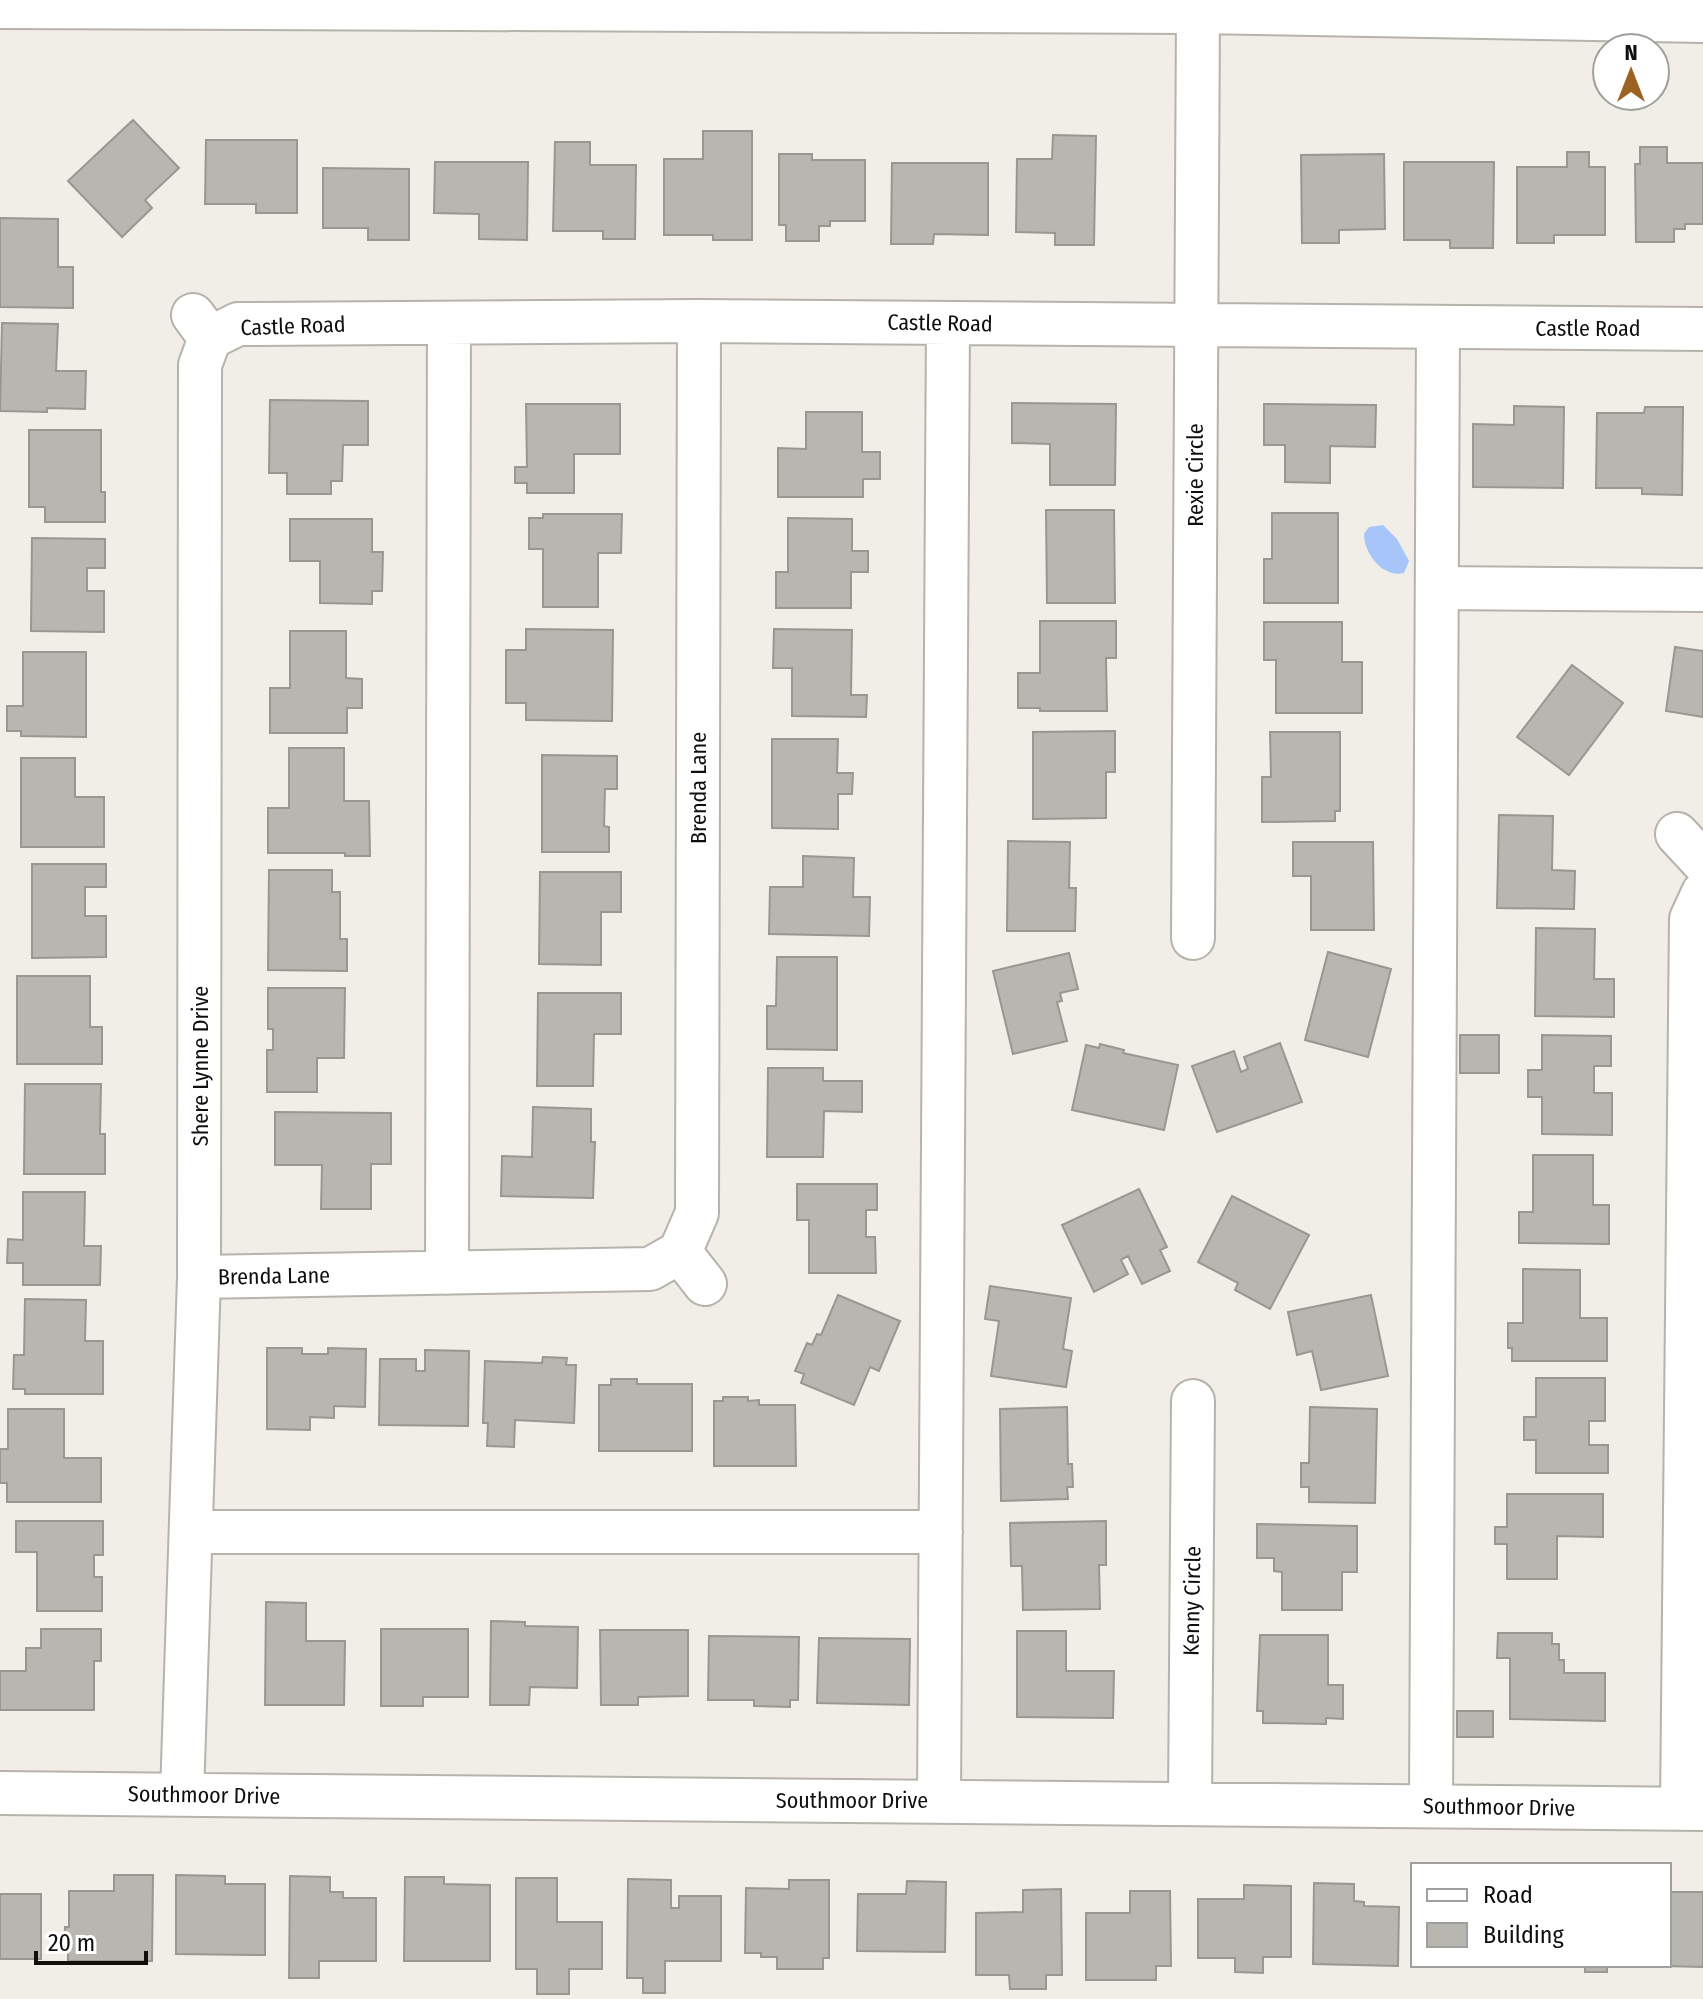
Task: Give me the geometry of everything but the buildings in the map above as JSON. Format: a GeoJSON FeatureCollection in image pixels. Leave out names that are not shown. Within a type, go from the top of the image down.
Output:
{"type":"FeatureCollection","features":[{"type":"Feature","properties":{"kind":"street"},"geometry":{"type":"LineString","coordinates":[[0,7],[1692,14]]}},
{"type":"Feature","properties":{"kind":"street","name":"Rexie Circle"},"geometry":{"type":"LineString","coordinates":[[1193,938],[1198,12]]}},
{"type":"Feature","properties":{"kind":"street","name":"Castle Road"},"geometry":{"type":"LineString","coordinates":[[201,326],[699,321],[1703,329]]}},
{"type":"Feature","properties":{"kind":"street","name":"Brenda Lane"},"geometry":{"type":"LineString","coordinates":[[199,1277],[650,1269],[680,1252],[697,1213],[699,321]]}},
{"type":"Feature","properties":{"kind":"street"},"geometry":{"type":"LineString","coordinates":[[447,1273],[449,323]]}},
{"type":"Feature","properties":{"kind":"street"},"geometry":{"type":"LineString","coordinates":[[939,1801],[948,323]]}},
{"type":"Feature","properties":{"kind":"street","name":"Shere Lynne Drive"},"geometry":{"type":"LineString","coordinates":[[182,1795],[199,1277],[201,326]]}},
{"type":"Feature","properties":{"kind":"street"},"geometry":{"type":"LineString","coordinates":[[1431,1806],[1438,327]]}},
{"type":"Feature","properties":{"kind":"street"},"geometry":{"type":"LineString","coordinates":[[1437,588],[1703,590]]}},
{"type":"Feature","properties":{"kind":"street"},"geometry":{"type":"LineString","coordinates":[[1693,1809],[1691,919],[1703,893]]}},
{"type":"Feature","properties":{"kind":"street"},"geometry":{"type":"LineString","coordinates":[[680,1252],[705,1284]]}},
{"type":"Feature","properties":{"kind":"street","name":"Kenny Circle"},"geometry":{"type":"LineString","coordinates":[[1190,1802],[1193,1401]]}},
{"type":"Feature","properties":{"kind":"street"},"geometry":{"type":"LineString","coordinates":[[191,1532],[941,1532]]}},
{"type":"Feature","properties":{"kind":"street","name":"Southmoor Drive"},"geometry":{"type":"LineString","coordinates":[[0,1793],[1693,1809]]}},
{"type":"Feature","properties":{"kind":"water"},"geometry":{"type":"Polygon","coordinates":[[[1383,525],[1397,539],[1409,561],[1404,573],[1396,574],[1382,568],[1367,549],[1364,534],[1369,527],[1383,525]]]}}]}
